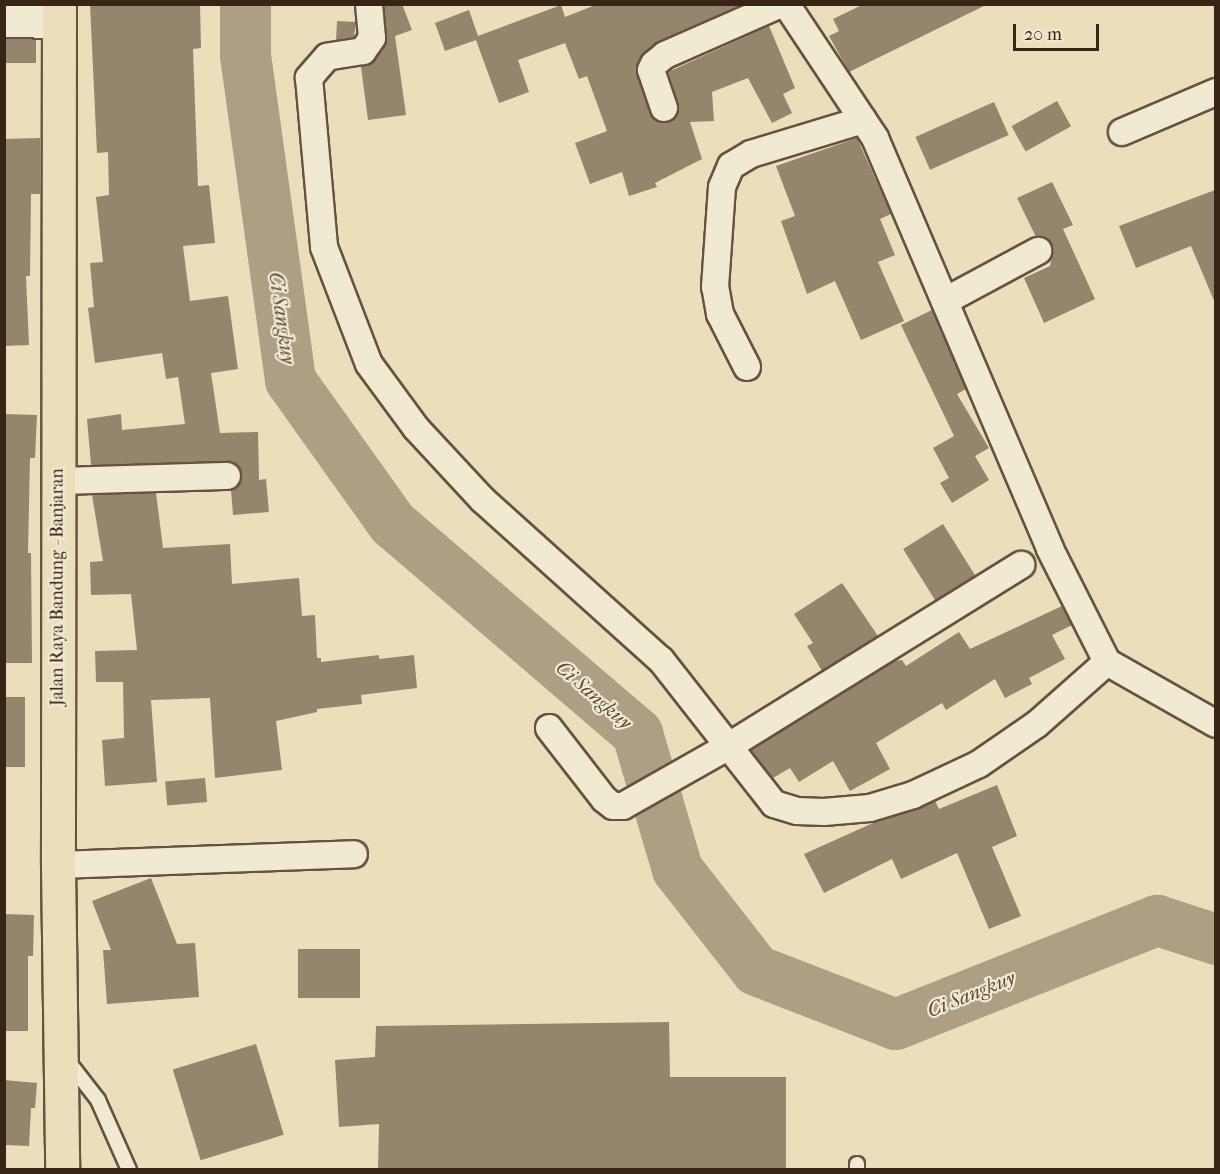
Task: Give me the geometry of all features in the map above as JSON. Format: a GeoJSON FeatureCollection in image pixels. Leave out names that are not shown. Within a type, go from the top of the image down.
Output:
{"type":"FeatureCollection","features":[{"type":"Feature","properties":{"kind":"main road"},"geometry":{"type":"LineString","coordinates":[[4,20],[59,13]]}},
{"type":"Feature","properties":{"kind":"main road","name":"Jalan Raya Bandung - Banjaran"},"geometry":{"type":"LineString","coordinates":[[59,13],[58,865],[63,1055],[62,1170]]}},
{"type":"Feature","properties":{"kind":"street"},"geometry":{"type":"LineString","coordinates":[[369,4],[372,38],[363,51],[327,57],[309,78],[324,247],[369,364],[416,428],[476,492],[661,660],[774,804],[797,811],[870,808],[913,795],[979,764],[1037,724],[1107,662]]}},
{"type":"Feature","properties":{"kind":"street"},"geometry":{"type":"LineString","coordinates":[[664,108],[651,70],[654,64],[665,55],[781,4]]}},
{"type":"Feature","properties":{"kind":"street"},"geometry":{"type":"LineString","coordinates":[[786,4],[875,138],[1050,549],[1107,662],[1215,724]]}},
{"type":"Feature","properties":{"kind":"street"},"geometry":{"type":"LineString","coordinates":[[1122,132],[1215,92]]}},
{"type":"Feature","properties":{"kind":"street"},"geometry":{"type":"LineString","coordinates":[[747,367],[720,314],[715,287],[722,187],[731,166],[751,154],[863,120]]}},
{"type":"Feature","properties":{"kind":"street"},"geometry":{"type":"LineString","coordinates":[[945,301],[1038,251]]}},
{"type":"Feature","properties":{"kind":"street"},"geometry":{"type":"LineString","coordinates":[[58,481],[227,476]]}},
{"type":"Feature","properties":{"kind":"street"},"geometry":{"type":"LineString","coordinates":[[549,728],[603,799],[613,806],[623,806],[729,746],[1021,565]]}},
{"type":"Feature","properties":{"kind":"street"},"geometry":{"type":"LineString","coordinates":[[58,865],[354,854]]}},
{"type":"Feature","properties":{"kind":"lane"},"geometry":{"type":"LineString","coordinates":[[63,1055],[98,1100],[129,1170]]}},
{"type":"Feature","properties":{"kind":"building"},"geometry":{"type":"Polygon","coordinates":[[[90,4],[200,4],[201,48],[193,49],[198,186],[209,185],[215,243],[183,246],[190,301],[228,296],[238,369],[211,373],[220,433],[258,432],[259,480],[266,479],[269,512],[233,515],[231,490],[242,476],[234,463],[91,465],[87,419],[121,414],[122,430],[185,424],[178,377],[166,379],[162,353],[95,363],[88,308],[94,307],[90,263],[103,262],[96,197],[109,195],[108,152],[97,153],[90,4]]]}},
{"type":"Feature","properties":{"kind":"building"},"geometry":{"type":"Polygon","coordinates":[[[384,4],[402,4],[412,30],[395,36],[406,115],[368,120],[361,67],[371,63],[385,46],[384,4]]]}},
{"type":"Feature","properties":{"kind":"building"},"geometry":{"type":"Polygon","coordinates":[[[598,4],[743,4],[659,41],[641,57],[637,74],[655,120],[668,122],[679,111],[668,72],[769,26],[795,88],[783,94],[792,113],[772,123],[748,78],[712,92],[714,121],[690,122],[702,159],[655,183],[657,187],[629,196],[622,172],[590,184],[575,143],[607,131],[587,76],[579,79],[565,43],[518,60],[529,92],[499,103],[476,40],[445,51],[435,23],[469,10],[478,36],[561,5],[565,17],[598,4]]]}},
{"type":"Feature","properties":{"kind":"building"},"geometry":{"type":"Polygon","coordinates":[[[864,4],[988,4],[849,72],[829,36],[839,31],[833,19],[864,4]]]}},
{"type":"Feature","properties":{"kind":"building"},"geometry":{"type":"Polygon","coordinates":[[[337,21],[356,22],[354,37],[336,40],[337,21]]]}},
{"type":"Feature","properties":{"kind":"building"},"geometry":{"type":"Polygon","coordinates":[[[4,39],[36,39],[36,63],[4,63],[4,39]]]}},
{"type":"Feature","properties":{"kind":"building"},"geometry":{"type":"Polygon","coordinates":[[[1057,101],[1071,126],[1026,152],[1012,126],[1057,101]]]}},
{"type":"Feature","properties":{"kind":"building"},"geometry":{"type":"Polygon","coordinates":[[[994,102],[1009,135],[930,170],[915,137],[994,102]]]}},
{"type":"Feature","properties":{"kind":"building"},"geometry":{"type":"Polygon","coordinates":[[[40,138],[40,194],[31,194],[30,276],[26,276],[29,345],[4,346],[4,139],[40,138]]]}},
{"type":"Feature","properties":{"kind":"building"},"geometry":{"type":"Polygon","coordinates":[[[857,138],[891,214],[880,219],[895,255],[878,262],[904,321],[861,340],[835,281],[807,294],[781,221],[795,216],[776,166],[857,138]]]}},
{"type":"Feature","properties":{"kind":"building"},"geometry":{"type":"Polygon","coordinates":[[[1052,182],[1073,225],[1063,229],[1095,299],[1044,323],[1024,278],[1050,266],[1053,251],[1046,239],[1036,237],[1017,198],[1052,182]]]}},
{"type":"Feature","properties":{"kind":"building"},"geometry":{"type":"Polygon","coordinates":[[[1215,190],[1215,303],[1191,246],[1136,268],[1119,226],[1215,190]]]}},
{"type":"Feature","properties":{"kind":"building"},"geometry":{"type":"Polygon","coordinates":[[[932,310],[966,389],[957,394],[989,448],[975,456],[989,480],[952,503],[940,483],[949,478],[933,448],[954,436],[901,325],[932,310]]]}},
{"type":"Feature","properties":{"kind":"building"},"geometry":{"type":"Polygon","coordinates":[[[4,414],[37,415],[35,458],[30,458],[28,553],[31,553],[32,663],[4,663],[4,414]]]}},
{"type":"Feature","properties":{"kind":"building"},"geometry":{"type":"Polygon","coordinates":[[[156,493],[163,548],[230,544],[232,584],[299,578],[302,616],[315,615],[317,658],[321,658],[321,662],[379,655],[379,659],[414,655],[417,688],[361,695],[362,704],[317,709],[317,712],[276,721],[282,770],[215,778],[210,698],[151,700],[157,782],[105,786],[102,740],[124,738],[123,682],[96,682],[95,651],[137,650],[131,594],[91,595],[90,562],[103,561],[92,495],[156,493]]]}},
{"type":"Feature","properties":{"kind":"building"},"geometry":{"type":"Polygon","coordinates":[[[943,524],[975,576],[935,601],[903,549],[943,524]]]}},
{"type":"Feature","properties":{"kind":"building"},"geometry":{"type":"Polygon","coordinates":[[[842,583],[878,636],[822,671],[807,646],[813,643],[794,614],[842,583]]]}},
{"type":"Feature","properties":{"kind":"building"},"geometry":{"type":"Polygon","coordinates":[[[1062,606],[1072,625],[1052,635],[1065,659],[1029,678],[1032,684],[1005,698],[995,679],[946,710],[942,703],[876,743],[890,769],[850,791],[833,761],[799,782],[790,768],[773,778],[751,750],[894,661],[902,660],[906,666],[959,632],[970,649],[1062,606]]]}},
{"type":"Feature","properties":{"kind":"building"},"geometry":{"type":"Polygon","coordinates":[[[4,697],[25,697],[25,767],[4,767],[4,697]]]}},
{"type":"Feature","properties":{"kind":"building"},"geometry":{"type":"Polygon","coordinates":[[[205,778],[207,802],[167,805],[165,781],[205,778]]]}},
{"type":"Feature","properties":{"kind":"building"},"geometry":{"type":"Polygon","coordinates":[[[997,785],[1017,836],[992,847],[1021,916],[989,929],[957,853],[901,879],[892,859],[824,893],[804,854],[873,823],[935,801],[939,809],[997,785]]]}},
{"type":"Feature","properties":{"kind":"building"},"geometry":{"type":"Polygon","coordinates":[[[151,878],[177,944],[195,943],[199,997],[107,1004],[103,950],[111,950],[92,901],[151,878]]]}},
{"type":"Feature","properties":{"kind":"building"},"geometry":{"type":"Polygon","coordinates":[[[4,914],[34,915],[33,956],[28,956],[28,1031],[4,1031],[4,914]]]}},
{"type":"Feature","properties":{"kind":"building"},"geometry":{"type":"Polygon","coordinates":[[[298,949],[360,949],[360,998],[298,998],[298,949]]]}},
{"type":"Feature","properties":{"kind":"building"},"geometry":{"type":"Polygon","coordinates":[[[669,1022],[670,1077],[786,1077],[786,1170],[378,1170],[379,1124],[339,1127],[335,1060],[375,1057],[376,1026],[669,1022]]]}},
{"type":"Feature","properties":{"kind":"building"},"geometry":{"type":"Polygon","coordinates":[[[256,1044],[284,1135],[201,1160],[173,1069],[256,1044]]]}},
{"type":"Feature","properties":{"kind":"building"},"geometry":{"type":"Polygon","coordinates":[[[4,1080],[37,1083],[35,1108],[31,1108],[29,1146],[4,1145],[4,1080]]]}},
{"type":"Feature","properties":{"kind":"waterway","name":"Ci Sangkuy"},"geometry":{"type":"LineString","coordinates":[[245,4],[245,55],[290,380],[392,523],[637,733],[677,869],[756,970],[895,1024],[1157,920],[1216,939]]}}]}
